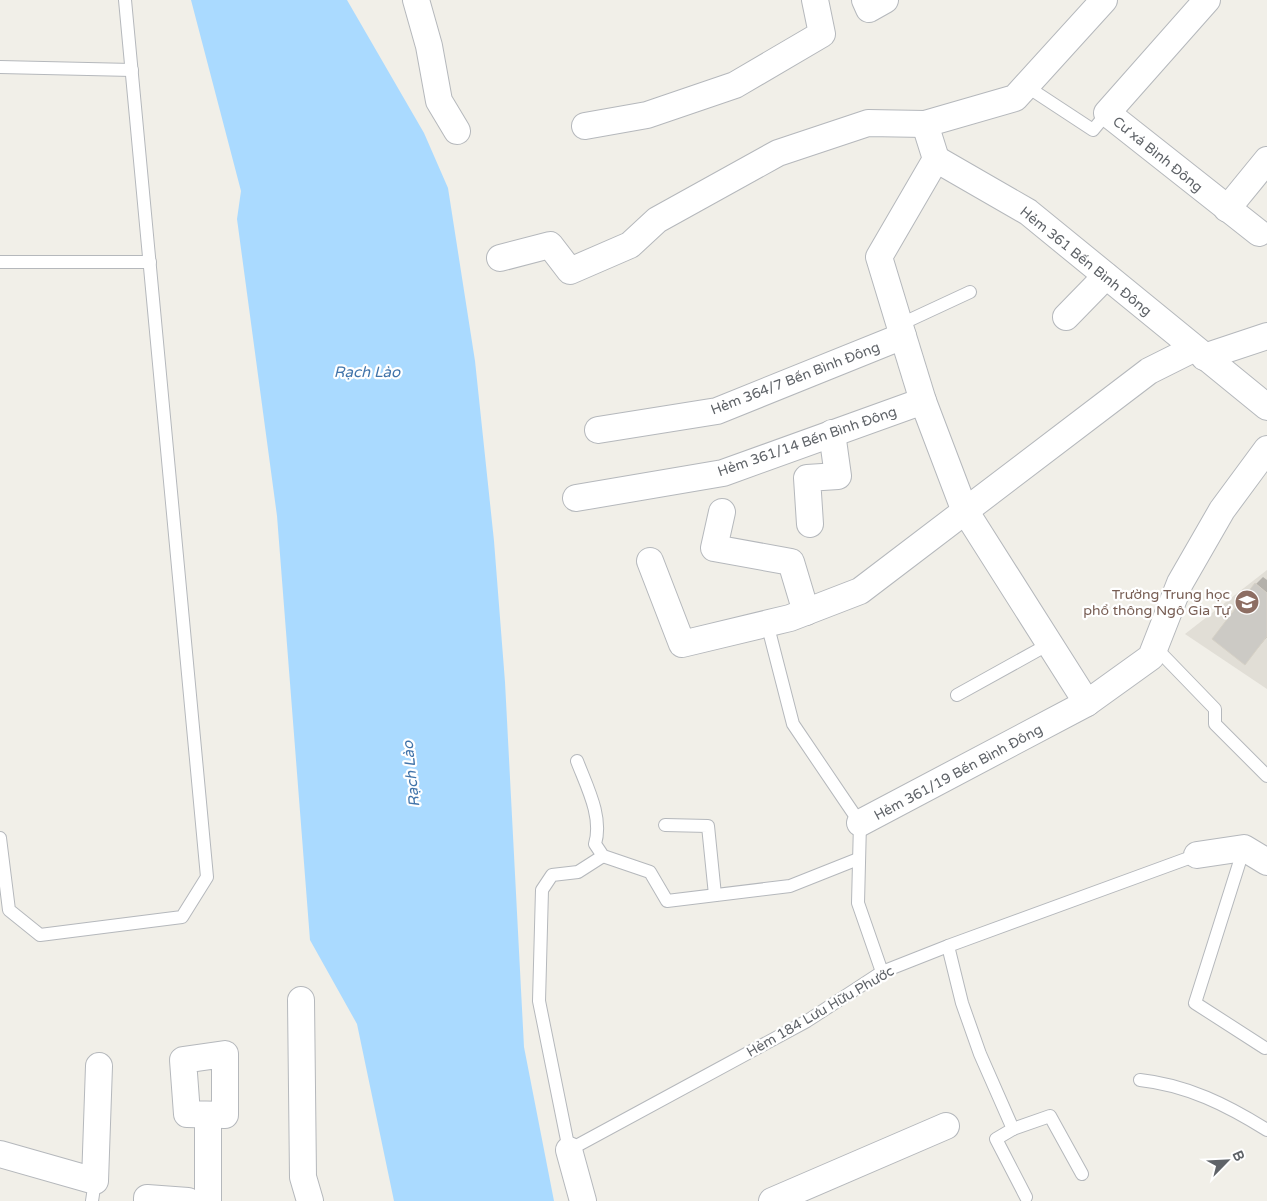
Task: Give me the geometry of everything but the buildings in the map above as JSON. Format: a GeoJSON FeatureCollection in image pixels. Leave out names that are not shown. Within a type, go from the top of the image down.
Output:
{"type":"FeatureCollection","features":[{"type":"Feature","properties":{"kind":"street"},"geometry":{"type":"LineString","coordinates":[[416,0],[429,46],[439,101],[457,131]]}},
{"type":"Feature","properties":{"kind":"street"},"geometry":{"type":"LineString","coordinates":[[585,126],[647,115],[735,85],[822,34],[815,0]]}},
{"type":"Feature","properties":{"kind":"street"},"geometry":{"type":"LineString","coordinates":[[865,0],[869,9],[885,0]]}},
{"type":"Feature","properties":{"kind":"street"},"geometry":{"type":"LineString","coordinates":[[500,258],[550,245],[570,271],[630,245],[657,220],[778,153],[868,123],[924,124],[1015,98],[1104,0]]}},
{"type":"Feature","properties":{"kind":"street","name":"Cư xá Bình Đông"},"geometry":{"type":"LineString","coordinates":[[1207,0],[1107,113],[1226,209],[1259,233]]}},
{"type":"Feature","properties":{"kind":"street"},"geometry":{"type":"LineString","coordinates":[[924,124],[936,159],[879,257],[923,401],[964,509],[1087,704]]}},
{"type":"Feature","properties":{"kind":"street","name":"Hẻm 361 Bến Bình Đông"},"geometry":{"type":"LineString","coordinates":[[936,159],[1028,212],[1267,407]]}},
{"type":"Feature","properties":{"kind":"street"},"geometry":{"type":"LineString","coordinates":[[1226,209],[1265,167]]}},
{"type":"Feature","properties":{"kind":"street"},"geometry":{"type":"LineString","coordinates":[[1066,317],[1106,276]]}},
{"type":"Feature","properties":{"kind":"street","name":"Hẻm 364/7 Bến Bình Đông"},"geometry":{"type":"LineString","coordinates":[[598,430],[717,411],[901,330]]}},
{"type":"Feature","properties":{"kind":"street"},"geometry":{"type":"LineString","coordinates":[[650,561],[682,644],[790,618],[860,591],[964,509],[1149,370],[1199,353],[1267,336]]}},
{"type":"Feature","properties":{"kind":"street","name":"Hẻm 361/14 Bến Bình Đông"},"geometry":{"type":"LineString","coordinates":[[576,498],[723,472],[923,401]]}},
{"type":"Feature","properties":{"kind":"street"},"geometry":{"type":"LineString","coordinates":[[810,524],[807,478],[838,476],[832,433]]}},
{"type":"Feature","properties":{"kind":"street","name":"Hẻm 361/19 Bến Bình Đông"},"geometry":{"type":"LineString","coordinates":[[860,823],[1087,704],[1151,657],[1180,583],[1222,510],[1267,449]]}},
{"type":"Feature","properties":{"kind":"street"},"geometry":{"type":"LineString","coordinates":[[722,512],[714,548],[791,562],[806,612]]}},
{"type":"Feature","properties":{"kind":"street"},"geometry":{"type":"LineString","coordinates":[[1196,855],[1244,848],[1267,862]]}},
{"type":"Feature","properties":{"kind":"street"},"geometry":{"type":"LineString","coordinates":[[301,1000],[303,1177],[310,1201]]}},
{"type":"Feature","properties":{"kind":"street"},"geometry":{"type":"LineString","coordinates":[[0,1154],[94,1191],[99,1066]]}},
{"type":"Feature","properties":{"kind":"street"},"geometry":{"type":"LineString","coordinates":[[208,1115],[208,1201]]}},
{"type":"Feature","properties":{"kind":"street"},"geometry":{"type":"LineString","coordinates":[[772,1201],[946,1126]]}},
{"type":"Feature","properties":{"kind":"street"},"geometry":{"type":"LineString","coordinates":[[568,1150],[583,1201]]}},
{"type":"Feature","properties":{"kind":"street"},"geometry":{"type":"LineString","coordinates":[[147,1201],[147,1198],[188,1201]]}},
{"type":"Feature","properties":{"kind":"lane"},"geometry":{"type":"LineString","coordinates":[[0,838],[9,910],[40,935],[182,917],[207,877],[125,0]]}},
{"type":"Feature","properties":{"kind":"lane"},"geometry":{"type":"LineString","coordinates":[[0,67],[132,70]]}},
{"type":"Feature","properties":{"kind":"lane"},"geometry":{"type":"LineString","coordinates":[[1026,86],[1093,130],[1107,113]]}},
{"type":"Feature","properties":{"kind":"lane"},"geometry":{"type":"LineString","coordinates":[[0,262],[150,262]]}},
{"type":"Feature","properties":{"kind":"lane"},"geometry":{"type":"LineString","coordinates":[[901,330],[970,292]]}},
{"type":"Feature","properties":{"kind":"lane"},"geometry":{"type":"LineString","coordinates":[[767,623],[793,724],[860,823]]}},
{"type":"Feature","properties":{"kind":"lane"},"geometry":{"type":"LineString","coordinates":[[957,695],[1049,644]]}},
{"type":"Feature","properties":{"kind":"lane"},"geometry":{"type":"LineString","coordinates":[[1155,647],[1215,709],[1215,724],[1267,776]]}},
{"type":"Feature","properties":{"kind":"lane"},"geometry":{"type":"LineString","coordinates":[[577,761],[596,814],[599,830],[595,844],[603,856],[650,872],[667,901],[790,886],[858,859]]}},
{"type":"Feature","properties":{"kind":"lane","name":"Hẻm 361/19 Bến Bình Đông"},"geometry":{"type":"LineString","coordinates":[[860,823],[858,903],[882,972]]}},
{"type":"Feature","properties":{"kind":"lane"},"geometry":{"type":"LineString","coordinates":[[665,825],[708,826],[715,895]]}},
{"type":"Feature","properties":{"kind":"lane"},"geometry":{"type":"LineString","coordinates":[[1244,848],[1195,1003],[1265,1048]]}},
{"type":"Feature","properties":{"kind":"lane","name":"Hẻm 184 Lưu Hữu Phước"},"geometry":{"type":"LineString","coordinates":[[568,1150],[807,1022],[882,972],[1196,855]]}},
{"type":"Feature","properties":{"kind":"lane"},"geometry":{"type":"LineString","coordinates":[[568,1150],[539,1001],[542,890],[552,875],[578,872],[603,856]]}},
{"type":"Feature","properties":{"kind":"lane"},"geometry":{"type":"LineString","coordinates":[[948,946],[962,1003],[977,1045],[1013,1129]]}},
{"type":"Feature","properties":{"kind":"lane"},"geometry":{"type":"LineString","coordinates":[[1140,1080],[1164,1083],[1218,1101],[1267,1130]]}},
{"type":"Feature","properties":{"kind":"lane"},"geometry":{"type":"LineString","coordinates":[[1026,1197],[996,1139],[1013,1129],[1050,1116],[1082,1174]]}},
{"type":"Feature","properties":{"kind":"shaded area","name":"Trường Trung học phổ thông Ngô Gia Tự"},"geometry":{"type":"Polygon","coordinates":[[[1267,570],[1267,689],[1185,634],[1267,570]]]}},
{"type":"Feature","properties":{"kind":"water","name":"Rạch Lào"},"geometry":{"type":"Polygon","coordinates":[[[191,0],[347,0],[424,133],[448,188],[475,361],[494,541],[505,682],[524,1047],[554,1201],[394,1201],[357,1024],[310,940],[277,516],[237,219],[241,191],[191,0]]]}},
{"type":"Feature","properties":{"kind":"place","name":"Trường Trung học phổ thông Ngô Gia Tự"},"geometry":{"type":"Point","coordinates":[1247,602]}}]}
